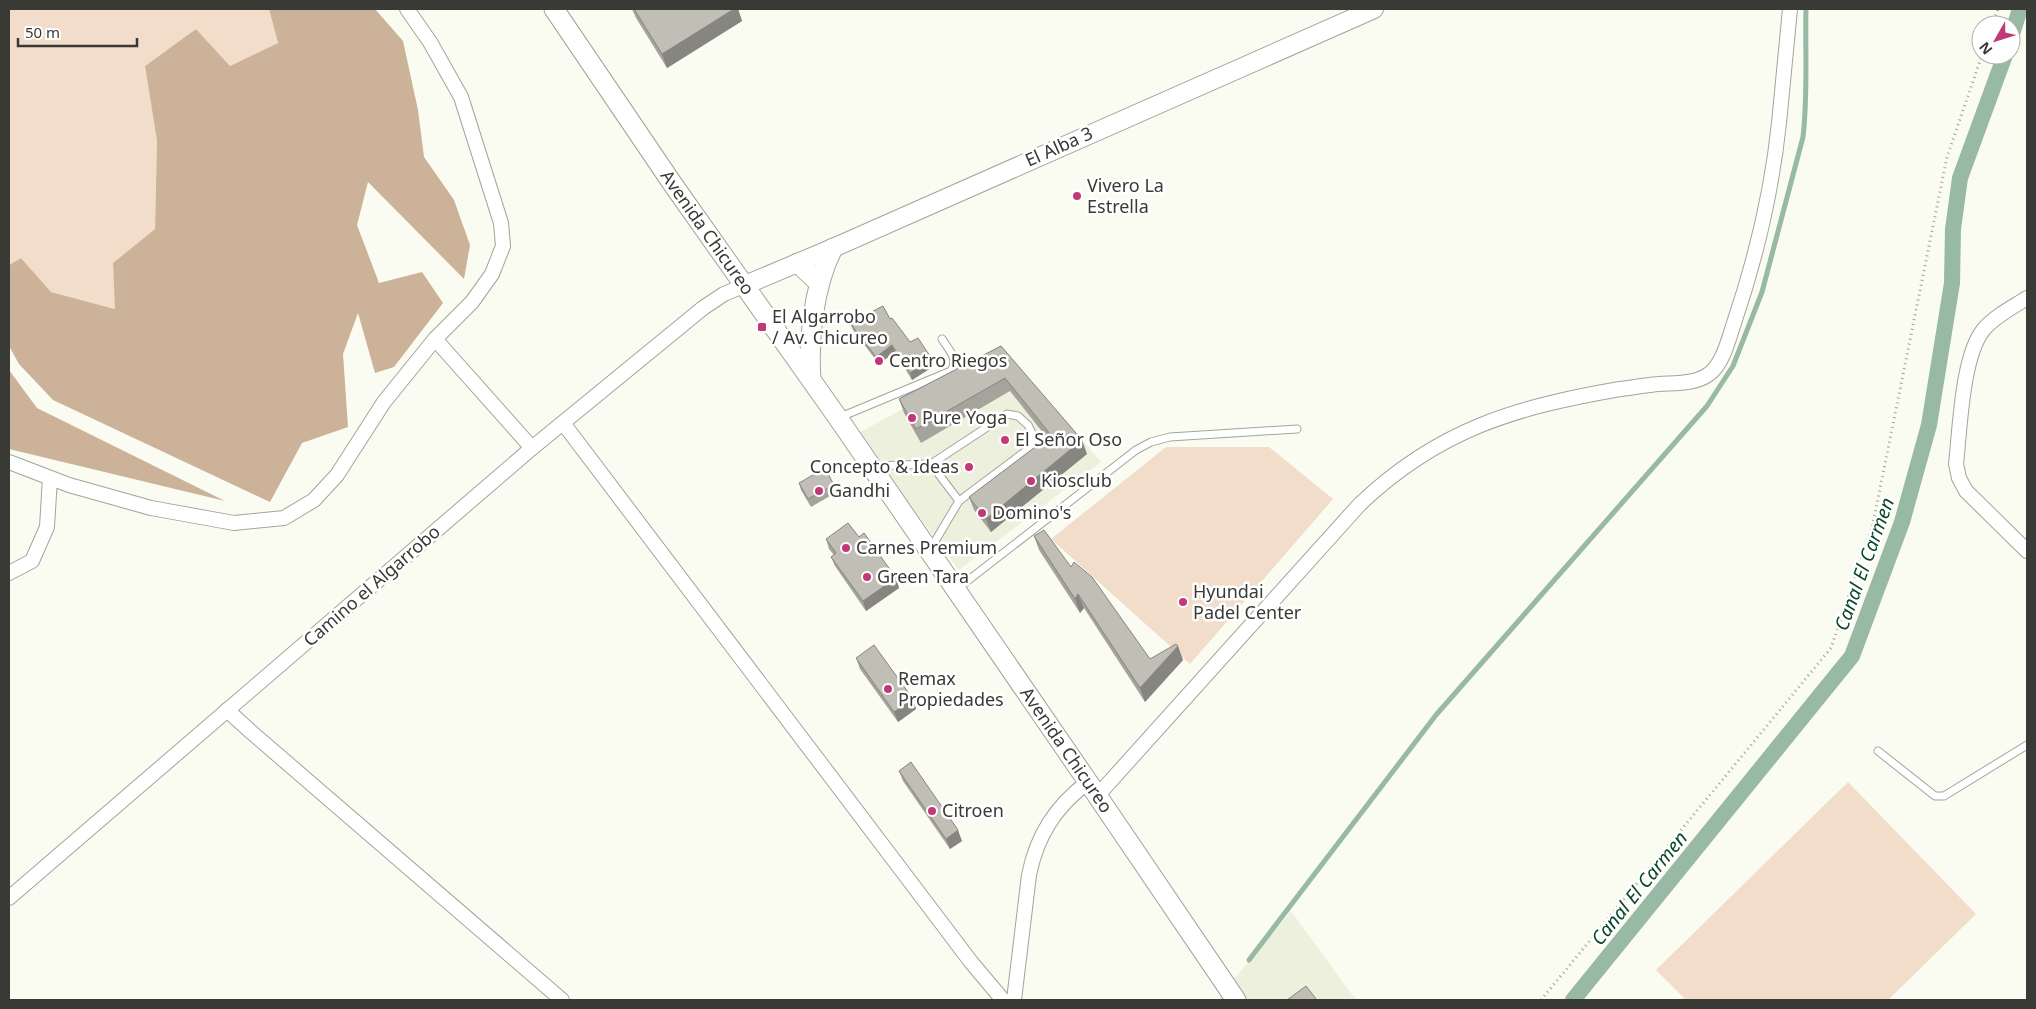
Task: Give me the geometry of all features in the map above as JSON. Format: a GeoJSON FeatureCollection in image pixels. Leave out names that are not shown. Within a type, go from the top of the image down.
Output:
{"type":"FeatureCollection","features":[{"type":"Feature","properties":{"kind":"main road","name":"Avenida Chicureo"},"geometry":{"type":"LineString","coordinates":[[554,9],[743,286],[811,379],[1093,788],[1236,1000]]}},
{"type":"Feature","properties":{"kind":"main road"},"geometry":{"type":"LineString","coordinates":[[811,379],[810,347],[819,284],[824,266],[833,248]]}},
{"type":"Feature","properties":{"kind":"main road"},"geometry":{"type":"LineString","coordinates":[[798,263],[819,284]]}},
{"type":"Feature","properties":{"kind":"street"},"geometry":{"type":"LineString","coordinates":[[9,462],[69,485],[151,508],[234,523],[284,518],[314,500],[337,475],[384,402],[435,339],[472,302],[492,274],[503,246],[501,223],[461,97],[430,42],[407,9]]}},
{"type":"Feature","properties":{"kind":"street","name":"El Alba 3"},"geometry":{"type":"LineString","coordinates":[[743,286],[1374,9]]}},
{"type":"Feature","properties":{"kind":"street"},"geometry":{"type":"LineString","coordinates":[[1014,1000],[1029,875],[1039,840],[1055,812],[1065,801],[1093,788],[1360,504],[1407,464],[1441,442],[1495,419],[1582,396],[1651,384],[1693,381],[1709,374],[1713,370],[1724,352],[1737,314],[1768,198],[1779,123],[1790,9]]}},
{"type":"Feature","properties":{"kind":"street","name":"Camino el Algarrobo"},"geometry":{"type":"LineString","coordinates":[[9,898],[532,448],[703,308],[724,294],[743,286]]}},
{"type":"Feature","properties":{"kind":"street"},"geometry":{"type":"LineString","coordinates":[[2027,298],[1991,322],[1978,336],[1967,370],[1956,464],[1959,478],[1966,491],[2027,551]]}},
{"type":"Feature","properties":{"kind":"street"},"geometry":{"type":"LineString","coordinates":[[435,339],[532,448]]}},
{"type":"Feature","properties":{"kind":"street"},"geometry":{"type":"LineString","coordinates":[[563,423],[971,962],[1003,1000]]}},
{"type":"Feature","properties":{"kind":"street"},"geometry":{"type":"LineString","coordinates":[[9,573],[32,561],[48,527],[50,478]]}},
{"type":"Feature","properties":{"kind":"street"},"geometry":{"type":"LineString","coordinates":[[227,710],[562,1000]]}},
{"type":"Feature","properties":{"kind":"lane"},"geometry":{"type":"LineString","coordinates":[[838,418],[951,371],[955,364],[955,359],[942,340]]}},
{"type":"Feature","properties":{"kind":"lane"},"geometry":{"type":"LineString","coordinates":[[870,466],[931,464],[1007,414],[1018,416],[1028,426],[1034,437],[1032,447],[959,501],[929,551]]}},
{"type":"Feature","properties":{"kind":"lane"},"geometry":{"type":"LineString","coordinates":[[956,590],[1136,450],[1151,442],[1170,438],[1297,429]]}},
{"type":"Feature","properties":{"kind":"lane"},"geometry":{"type":"LineString","coordinates":[[931,464],[959,501]]}},
{"type":"Feature","properties":{"kind":"lane"},"geometry":{"type":"LineString","coordinates":[[1878,751],[1935,796],[1944,796],[2027,745]]}},
{"type":"Feature","properties":{"kind":"path"},"geometry":{"type":"LineString","coordinates":[[1541,1000],[1831,648],[1872,528],[1947,157],[1979,65]]}},
{"type":"Feature","properties":{"kind":"shaded area"},"geometry":{"type":"Polygon","coordinates":[[[9,9],[269,9],[278,43],[230,66],[196,29],[145,66],[157,141],[155,229],[113,263],[116,309],[51,292],[21,258],[9,265],[9,9]]]}},
{"type":"Feature","properties":{"kind":"shaded area"},"geometry":{"type":"Polygon","coordinates":[[[269,9],[375,9],[403,41],[418,110],[424,157],[454,200],[470,245],[464,279],[368,182],[357,225],[379,283],[422,272],[443,303],[394,367],[375,373],[358,313],[343,354],[348,427],[302,443],[270,502],[53,400],[19,364],[9,346],[9,265],[21,258],[51,292],[115,309],[113,263],[155,229],[157,141],[145,66],[196,29],[230,66],[278,43],[269,9]]]}},
{"type":"Feature","properties":{"kind":"shaded area"},"geometry":{"type":"Polygon","coordinates":[[[1006,353],[1101,462],[959,570],[857,434],[1006,353]]]}},
{"type":"Feature","properties":{"kind":"shaded area"},"geometry":{"type":"Polygon","coordinates":[[[9,370],[37,408],[225,501],[9,449],[9,370]]]}},
{"type":"Feature","properties":{"kind":"shaded area","name":"Hyundai Padel Center"},"geometry":{"type":"Polygon","coordinates":[[[1166,447],[1269,447],[1333,499],[1190,664],[1051,539],[1166,447]]]}},
{"type":"Feature","properties":{"kind":"shaded area"},"geometry":{"type":"Polygon","coordinates":[[[1848,782],[1976,914],[1888,1000],[1686,1000],[1656,970],[1848,782]]]}},
{"type":"Feature","properties":{"kind":"shaded area"},"geometry":{"type":"Polygon","coordinates":[[[1291,911],[1356,1000],[1219,1000],[1220,996],[1291,911]]]}},
{"type":"Feature","properties":{"kind":"building"},"geometry":{"type":"Polygon","coordinates":[[[634,9],[734,9],[662,54],[634,9]]]}},
{"type":"Feature","properties":{"kind":"building"},"geometry":{"type":"Polygon","coordinates":[[[883,306],[890,319],[892,318],[910,342],[918,338],[932,359],[910,373],[892,345],[876,357],[850,323],[883,306]]]}},
{"type":"Feature","properties":{"kind":"building"},"geometry":{"type":"Polygon","coordinates":[[[1001,346],[1082,440],[986,519],[969,497],[1051,435],[1005,378],[916,429],[899,399],[1001,346]]]}},
{"type":"Feature","properties":{"kind":"building"},"geometry":{"type":"Polygon","coordinates":[[[825,468],[834,485],[808,499],[799,483],[825,468]]]}},
{"type":"Feature","properties":{"kind":"building","name":"Green Tara"},"geometry":{"type":"Polygon","coordinates":[[[848,523],[859,537],[864,533],[896,578],[863,601],[831,557],[836,553],[826,539],[848,523]]]}},
{"type":"Feature","properties":{"kind":"building"},"geometry":{"type":"Polygon","coordinates":[[[1044,530],[1071,567],[1074,562],[1092,577],[1150,659],[1176,644],[1178,646],[1140,688],[1078,594],[1075,599],[1034,536],[1044,530]]]}},
{"type":"Feature","properties":{"kind":"building","name":"Remax Propiedades"},"geometry":{"type":"Polygon","coordinates":[[[874,645],[913,699],[894,712],[856,658],[874,645]]]}},
{"type":"Feature","properties":{"kind":"building","name":"Citroen"},"geometry":{"type":"Polygon","coordinates":[[[911,762],[958,830],[946,839],[899,771],[911,762]]]}},
{"type":"Feature","properties":{"kind":"building"},"geometry":{"type":"Polygon","coordinates":[[[1306,986],[1317,1000],[1287,1000],[1306,986]]]}},
{"type":"Feature","properties":{"kind":"waterway"},"geometry":{"type":"LineString","coordinates":[[1249,960],[1436,715],[1707,406],[1733,366],[1762,292],[1803,137],[1806,89],[1806,9]]}},
{"type":"Feature","properties":{"kind":"waterway","name":"Canal El Carmen"},"geometry":{"type":"LineString","coordinates":[[2018,15],[2020,9]]}},
{"type":"Feature","properties":{"kind":"waterway","name":"Canal El Carmen"},"geometry":{"type":"LineString","coordinates":[[1573,1000],[1852,656],[1902,522],[1929,425],[1952,283],[1953,229],[1960,178],[2001,65]]}},
{"type":"Feature","properties":{"kind":"place","name":"Vivero La Estrella"},"geometry":{"type":"Point","coordinates":[1077,196]}},
{"type":"Feature","properties":{"kind":"place","name":"El Algarrobo / Av. Chicureo"},"geometry":{"type":"Point","coordinates":[762,327]}},
{"type":"Feature","properties":{"kind":"place","name":"Centro Riegos"},"geometry":{"type":"Point","coordinates":[879,361]}},
{"type":"Feature","properties":{"kind":"place","name":"Pure Yoga"},"geometry":{"type":"Point","coordinates":[912,418]}},
{"type":"Feature","properties":{"kind":"place","name":"El Señor Oso"},"geometry":{"type":"Point","coordinates":[1005,440]}},
{"type":"Feature","properties":{"kind":"place","name":"Concepto & Ideas"},"geometry":{"type":"Point","coordinates":[969,467]}},
{"type":"Feature","properties":{"kind":"place","name":"Kiosclub"},"geometry":{"type":"Point","coordinates":[1031,481]}},
{"type":"Feature","properties":{"kind":"place","name":"Gandhi"},"geometry":{"type":"Point","coordinates":[819,491]}},
{"type":"Feature","properties":{"kind":"place","name":"Domino's"},"geometry":{"type":"Point","coordinates":[982,513]}},
{"type":"Feature","properties":{"kind":"place","name":"Carnes Premium"},"geometry":{"type":"Point","coordinates":[846,548]}},
{"type":"Feature","properties":{"kind":"place","name":"Green Tara"},"geometry":{"type":"Point","coordinates":[867,577]}},
{"type":"Feature","properties":{"kind":"place","name":"Hyundai Padel Center"},"geometry":{"type":"Point","coordinates":[1183,602]}},
{"type":"Feature","properties":{"kind":"place","name":"Remax Propiedades"},"geometry":{"type":"Point","coordinates":[888,689]}},
{"type":"Feature","properties":{"kind":"place","name":"Citroen"},"geometry":{"type":"Point","coordinates":[932,811]}}]}
